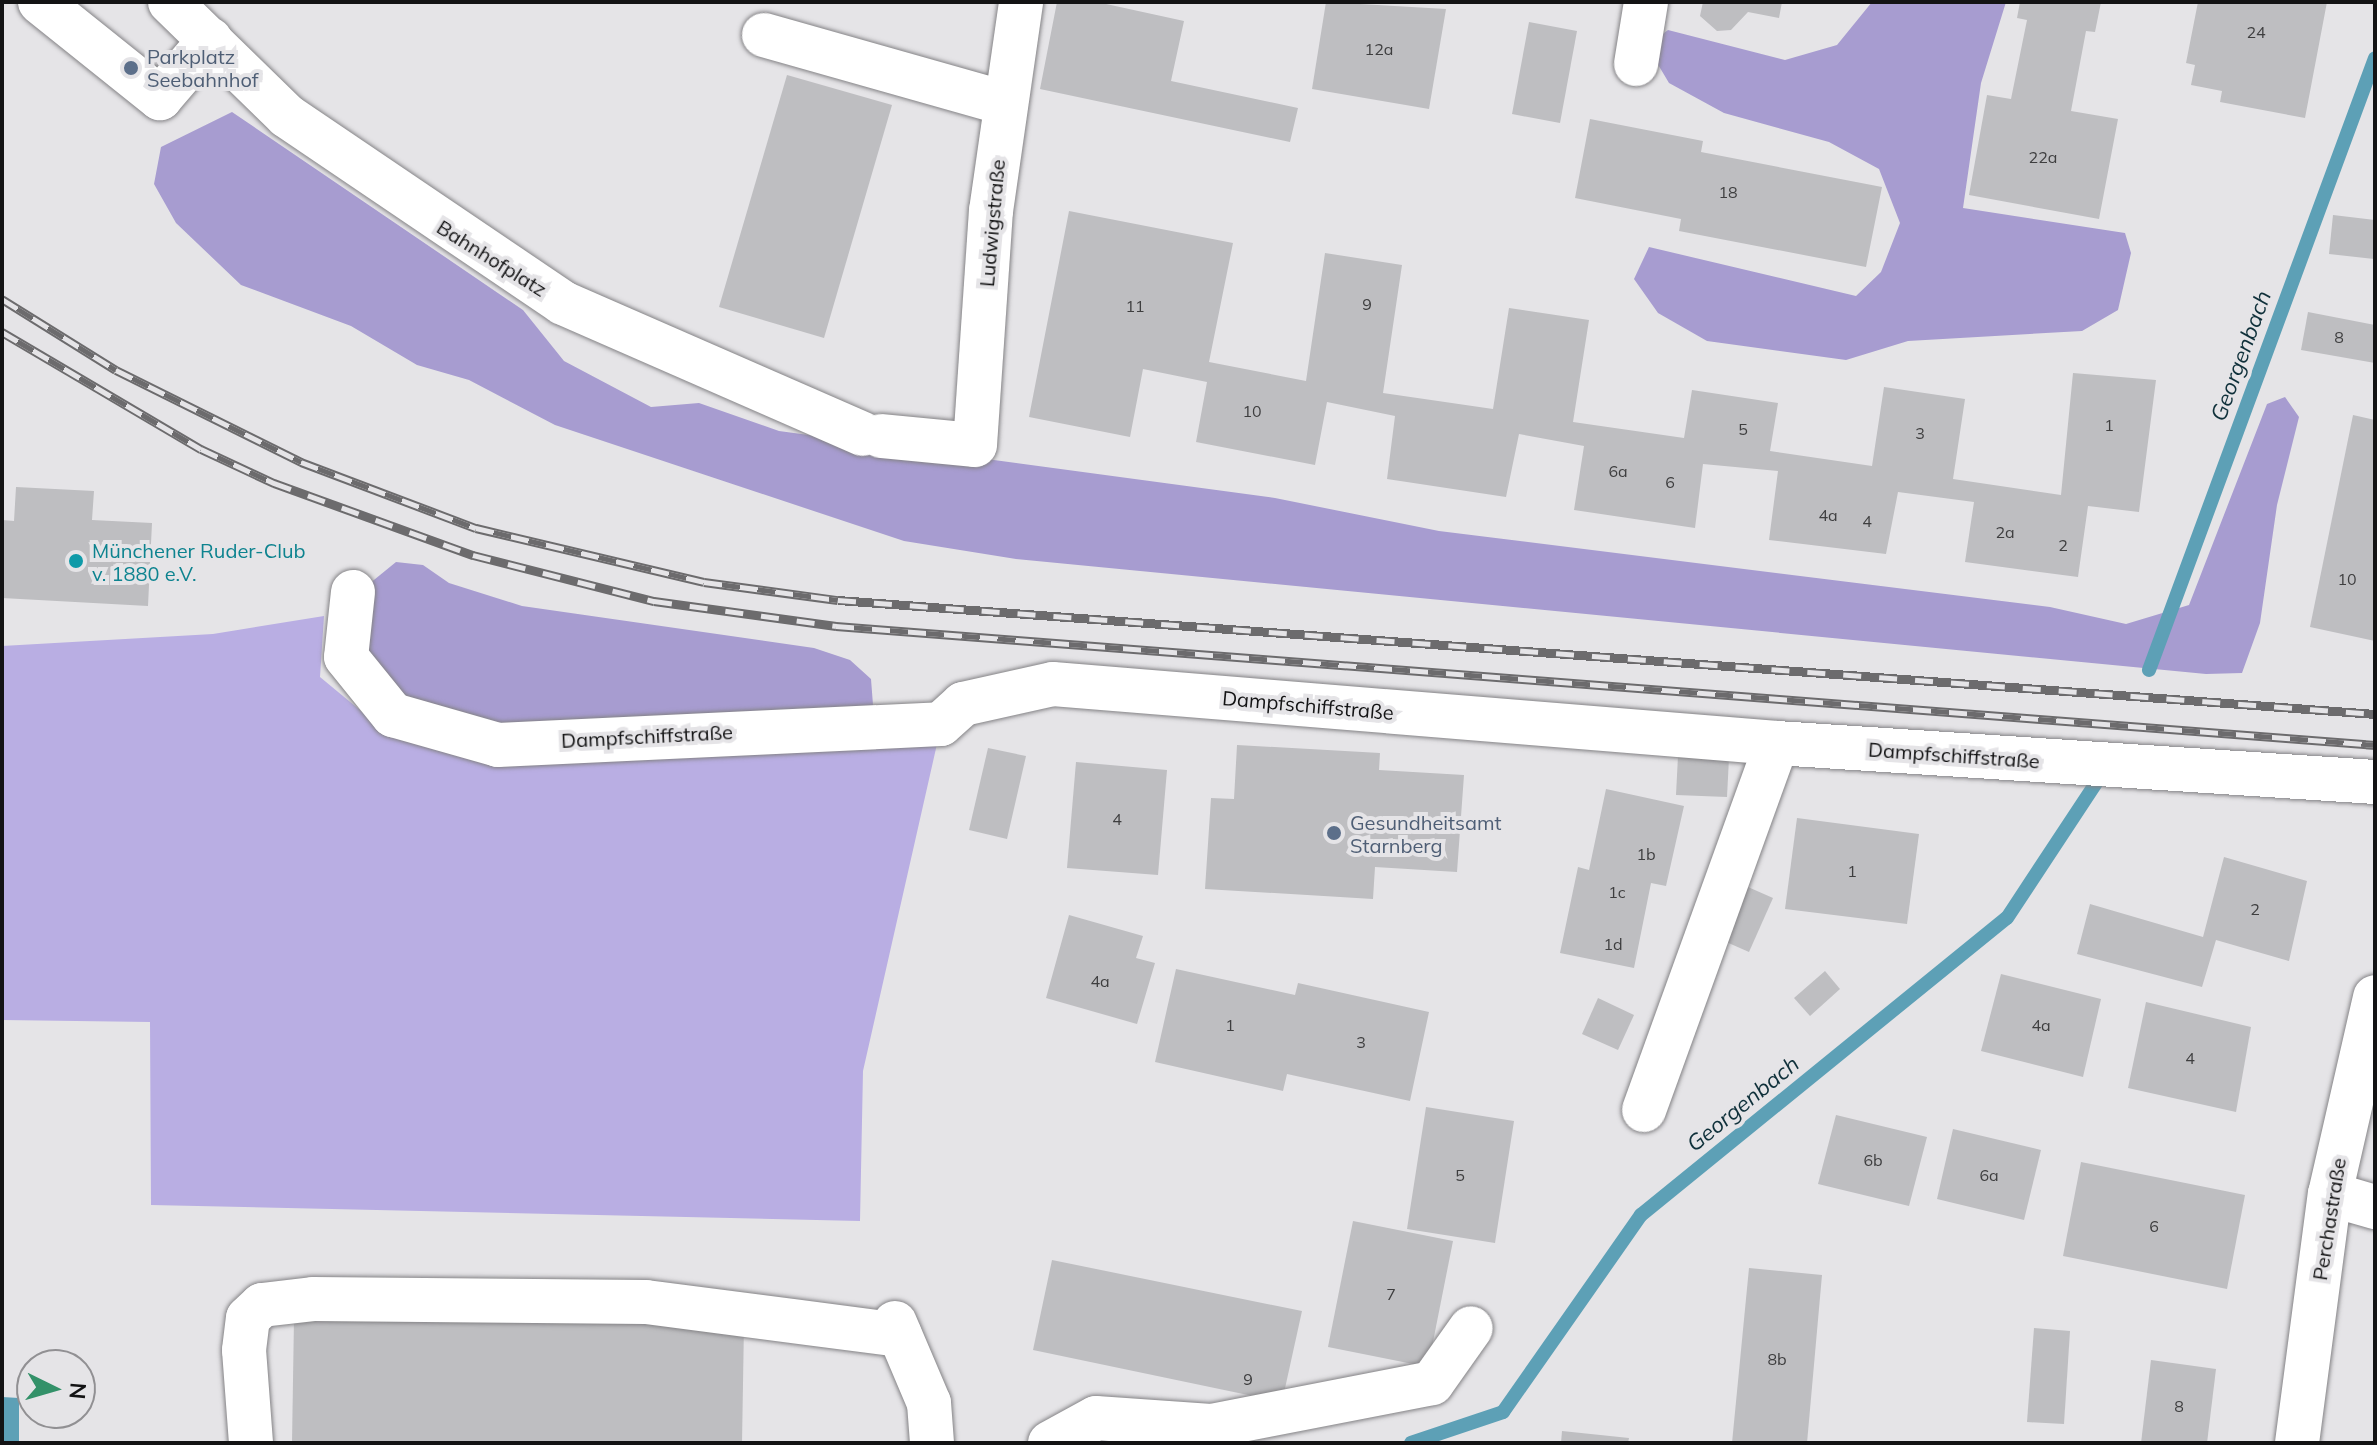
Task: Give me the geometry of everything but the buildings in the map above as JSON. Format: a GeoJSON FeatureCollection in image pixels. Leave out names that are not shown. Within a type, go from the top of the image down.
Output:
{"type":"FeatureCollection","features":[{"type":"Feature","properties":{"kind":"street"},"geometry":{"type":"LineString","coordinates":[[40,2],[160,98],[210,40]]}},
{"type":"Feature","properties":{"kind":"street","name":"Bahnhofplatz"},"geometry":{"type":"LineString","coordinates":[[170,2],[287,116],[563,303],[872,435],[975,445]]}},
{"type":"Feature","properties":{"kind":"street","name":"Ludwigstraße"},"geometry":{"type":"LineString","coordinates":[[975,445],[1004,103],[1021,2]]}},
{"type":"Feature","properties":{"kind":"street"},"geometry":{"type":"LineString","coordinates":[[1636,64],[1646,2]]}},
{"type":"Feature","properties":{"kind":"street"},"geometry":{"type":"LineString","coordinates":[[764,35],[1004,103]]}},
{"type":"Feature","properties":{"kind":"street","name":"Dampfschiffstraße"},"geometry":{"type":"LineString","coordinates":[[353,592],[346,657],[393,715],[498,745],[941,724],[963,704],[1053,684],[1777,743],[2375,782]]}},
{"type":"Feature","properties":{"kind":"street"},"geometry":{"type":"LineString","coordinates":[[1644,1110],[1777,743]]}},
{"type":"Feature","properties":{"kind":"street","name":"Perchastraße"},"geometry":{"type":"LineString","coordinates":[[2297,1443],[2330,1194],[2375,997]]}},
{"type":"Feature","properties":{"kind":"street"},"geometry":{"type":"LineString","coordinates":[[2330,1194],[2375,1207]]}},
{"type":"Feature","properties":{"kind":"street"},"geometry":{"type":"LineString","coordinates":[[251,1443],[244,1350],[248,1318],[262,1305],[646,1302],[897,1329],[929,1403],[932,1443]]}},
{"type":"Feature","properties":{"kind":"street"},"geometry":{"type":"LineString","coordinates":[[1050,1443],[1096,1418],[1211,1426],[1432,1383],[1471,1328]]}},
{"type":"Feature","properties":{"kind":"shaded area"},"geometry":{"type":"Polygon","coordinates":[[[1872,2],[2006,2],[1981,83],[1963,208],[2125,233],[2131,253],[2118,310],[2082,331],[1908,341],[1846,360],[1707,341],[1658,313],[1634,279],[1649,247],[1856,296],[1881,272],[1900,223],[1879,169],[1829,142],[1724,113],[1669,83],[1647,46],[1668,30],[1785,60],[1837,45],[1872,2]]]}},
{"type":"Feature","properties":{"kind":"shaded area"},"geometry":{"type":"Polygon","coordinates":[[[232,112],[523,310],[564,361],[651,407],[699,403],[779,431],[1275,498],[1439,531],[2050,607],[2126,624],[2189,605],[2267,404],[2285,397],[2299,417],[2277,505],[2260,623],[2242,673],[2206,674],[1016,559],[904,541],[555,425],[469,380],[417,365],[351,326],[241,285],[176,223],[154,184],[161,147],[232,112]]]}},
{"type":"Feature","properties":{"kind":"shaded area"},"geometry":{"type":"Polygon","coordinates":[[[396,562],[423,565],[449,583],[522,606],[814,648],[850,660],[871,679],[873,705],[856,716],[513,733],[397,695],[359,637],[369,584],[396,562]]]}},
{"type":"Feature","properties":{"kind":"shaded area"},"geometry":{"type":"Polygon","coordinates":[[[324,616],[320,677],[384,730],[496,767],[937,744],[863,1071],[860,1221],[151,1205],[150,1022],[2,1020],[2,646],[213,634],[324,616]]]}},
{"type":"Feature","properties":{"kind":"water"},"geometry":{"type":"Polygon","coordinates":[[[2,1397],[16,1398],[19,1443],[2,1443],[2,1397]]]}},
{"type":"Feature","properties":{"kind":"waterway","name":"Georgenbach"},"geometry":{"type":"LineString","coordinates":[[2149,670],[2375,58]]}},
{"type":"Feature","properties":{"kind":"waterway","name":"Georgenbach"},"geometry":{"type":"LineString","coordinates":[[1411,1443],[1503,1412],[1641,1215],[2007,918],[2098,780]]}},
{"type":"Feature","properties":{"kind":"railway"},"geometry":{"type":"LineString","coordinates":[[2,299],[116,370],[301,462],[476,528],[704,582],[838,600],[2375,714]]}},
{"type":"Feature","properties":{"kind":"railway"},"geometry":{"type":"LineString","coordinates":[[2,332],[201,449],[274,483],[473,555],[654,601],[836,626],[2375,745]]}},
{"type":"Feature","properties":{"kind":"place","name":"Parkplatz Seebahnhof"},"geometry":{"type":"Point","coordinates":[131,68]}},
{"type":"Feature","properties":{"kind":"place","name":"Münchener Ruder-Club v. 1880 e.V."},"geometry":{"type":"Point","coordinates":[76,561]}},
{"type":"Feature","properties":{"kind":"place","name":"Gesundheitsamt Starnberg"},"geometry":{"type":"Point","coordinates":[1334,833]}}]}
